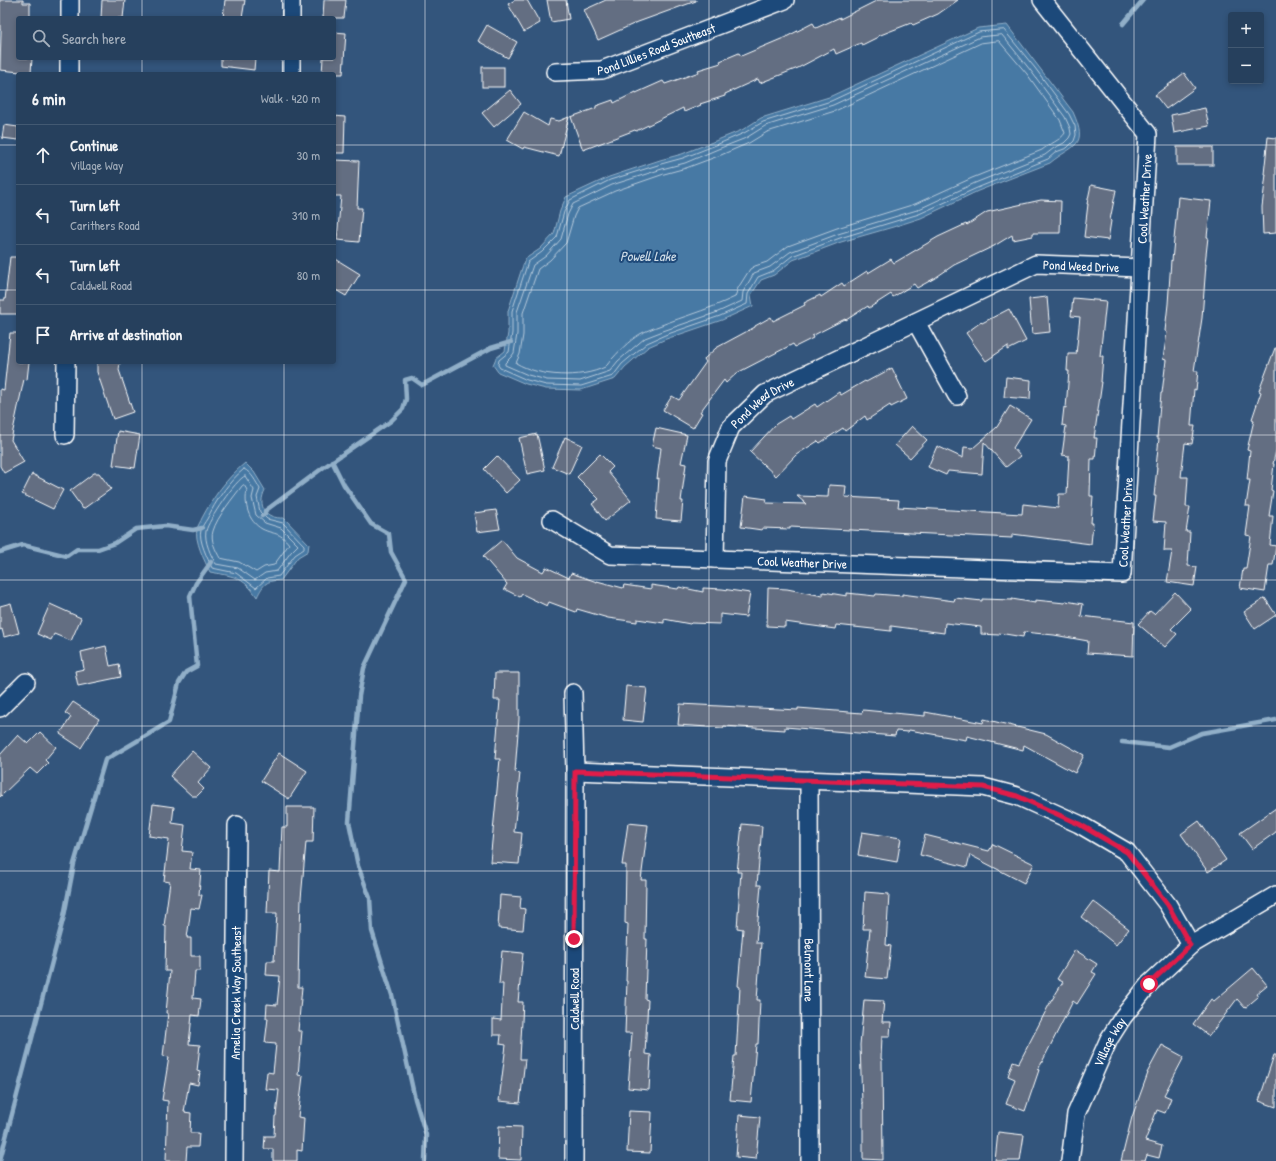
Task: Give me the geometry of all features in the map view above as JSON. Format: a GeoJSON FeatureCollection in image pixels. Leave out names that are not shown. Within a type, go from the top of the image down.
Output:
{"type":"FeatureCollection","features":[{"type":"Feature","properties":{"kind":"street"},"geometry":{"type":"LineString","coordinates":[[70,0],[70,16]]}},
{"type":"Feature","properties":{"kind":"street"},"geometry":{"type":"LineString","coordinates":[[291,0],[291,16]]}},
{"type":"Feature","properties":{"kind":"street","name":"Pond Lillies Road Southeast"},"geometry":{"type":"LineString","coordinates":[[555,72],[602,70],[752,6],[785,0]]}},
{"type":"Feature","properties":{"kind":"street","name":"Cool Weather Drive"},"geometry":{"type":"LineString","coordinates":[[552,520],[610,555],[1122,574],[1148,134],[1042,0]]}},
{"type":"Feature","properties":{"kind":"street"},"geometry":{"type":"LineString","coordinates":[[69,60],[69,72]]}},
{"type":"Feature","properties":{"kind":"street"},"geometry":{"type":"LineString","coordinates":[[291,60],[291,72]]}},
{"type":"Feature","properties":{"kind":"street","name":"Pond Weed Drive"},"geometry":{"type":"LineString","coordinates":[[716,559],[717,461],[731,427],[765,394],[1036,264],[1140,268]]}},
{"type":"Feature","properties":{"kind":"street"},"geometry":{"type":"LineString","coordinates":[[916,322],[957,396]]}},
{"type":"Feature","properties":{"kind":"street"},"geometry":{"type":"LineString","coordinates":[[65,435],[66,364]]}},
{"type":"Feature","properties":{"kind":"street"},"geometry":{"type":"LineString","coordinates":[[0,708],[26,682]]}},
{"type":"Feature","properties":{"kind":"street","name":"Caldwell Road"},"geometry":{"type":"LineString","coordinates":[[573,693],[575,771],[574,1161]]}},
{"type":"Feature","properties":{"kind":"street"},"geometry":{"type":"LineString","coordinates":[[575,771],[983,787],[1017,796],[1079,824],[1127,852],[1168,905],[1190,945]]}},
{"type":"Feature","properties":{"kind":"street","name":"Belmont Lane"},"geometry":{"type":"LineString","coordinates":[[809,780],[810,1161]]}},
{"type":"Feature","properties":{"kind":"street","name":"Amelia Creek Way Southeast"},"geometry":{"type":"LineString","coordinates":[[234,1161],[237,825]]}},
{"type":"Feature","properties":{"kind":"street","name":"Village Way"},"geometry":{"type":"LineString","coordinates":[[1070,1161],[1076,1114],[1109,1039],[1122,1017],[1149,984],[1190,945],[1276,895]]}},
{"type":"Feature","properties":{"kind":"water","name":"Powell Lake"},"geometry":{"type":"Polygon","coordinates":[[[1007,25],[1073,112],[1078,124],[1079,139],[1076,144],[1050,163],[978,191],[921,218],[841,242],[793,260],[774,275],[761,280],[751,295],[753,306],[722,320],[666,339],[648,347],[625,367],[615,379],[581,390],[546,389],[526,384],[498,372],[493,365],[496,358],[505,351],[508,333],[508,311],[525,259],[540,249],[554,234],[560,211],[566,197],[609,177],[682,154],[715,141],[742,130],[761,118],[829,97],[978,28],[1007,25]]]}},
{"type":"Feature","properties":{"kind":"water"},"geometry":{"type":"Polygon","coordinates":[[[245,463],[254,472],[265,490],[262,501],[264,510],[268,514],[277,518],[284,518],[309,544],[308,551],[298,557],[281,580],[272,581],[266,584],[257,597],[242,581],[231,576],[210,572],[200,551],[196,534],[202,518],[216,495],[226,481],[245,463]]]}},
{"type":"Feature","properties":{"kind":"building"},"geometry":{"type":"Polygon","coordinates":[[[0,0],[23,0],[23,3],[30,3],[30,16],[16,16],[16,60],[32,60],[31,72],[0,70],[0,0]]]}},
{"type":"Feature","properties":{"kind":"building"},"geometry":{"type":"Polygon","coordinates":[[[102,0],[125,0],[123,16],[101,16],[102,0]]]}},
{"type":"Feature","properties":{"kind":"building"},"geometry":{"type":"Polygon","coordinates":[[[225,0],[245,0],[242,16],[223,16],[225,0]]]}},
{"type":"Feature","properties":{"kind":"building"},"geometry":{"type":"Polygon","coordinates":[[[324,0],[346,0],[344,18],[336,18],[336,16],[323,16],[324,0]]]}},
{"type":"Feature","properties":{"kind":"building"},"geometry":{"type":"Polygon","coordinates":[[[515,0],[527,0],[540,23],[524,32],[508,4],[515,0]]]}},
{"type":"Feature","properties":{"kind":"building"},"geometry":{"type":"Polygon","coordinates":[[[547,0],[566,0],[569,19],[551,22],[547,0]]]}},
{"type":"Feature","properties":{"kind":"building"},"geometry":{"type":"Polygon","coordinates":[[[606,0],[696,1],[638,22],[598,40],[584,10],[606,0]]]}},
{"type":"Feature","properties":{"kind":"building"},"geometry":{"type":"Polygon","coordinates":[[[878,0],[958,0],[938,14],[913,25],[911,23],[878,36],[862,45],[861,43],[836,54],[834,49],[798,68],[760,83],[758,79],[725,94],[725,96],[700,104],[701,105],[684,112],[683,108],[636,131],[635,130],[583,150],[571,117],[613,100],[614,103],[663,81],[665,84],[699,72],[698,70],[721,63],[720,61],[739,53],[741,56],[786,37],[813,23],[816,28],[840,17],[840,19],[878,0]]]}},
{"type":"Feature","properties":{"kind":"building"},"geometry":{"type":"Polygon","coordinates":[[[487,25],[517,42],[508,58],[478,41],[487,25]]]}},
{"type":"Feature","properties":{"kind":"building"},"geometry":{"type":"Polygon","coordinates":[[[336,32],[346,33],[343,74],[336,74],[336,72],[322,72],[323,60],[336,60],[336,32]]]}},
{"type":"Feature","properties":{"kind":"building"},"geometry":{"type":"Polygon","coordinates":[[[221,60],[255,60],[254,70],[221,66],[221,60]]]}},
{"type":"Feature","properties":{"kind":"building"},"geometry":{"type":"Polygon","coordinates":[[[482,67],[504,67],[504,87],[482,87],[482,67]]]}},
{"type":"Feature","properties":{"kind":"building"},"geometry":{"type":"Polygon","coordinates":[[[1184,73],[1195,88],[1166,109],[1155,95],[1184,73]]]}},
{"type":"Feature","properties":{"kind":"building"},"geometry":{"type":"Polygon","coordinates":[[[510,90],[521,104],[494,127],[482,113],[510,90]]]}},
{"type":"Feature","properties":{"kind":"building"},"geometry":{"type":"Polygon","coordinates":[[[1205,108],[1209,126],[1174,133],[1171,115],[1205,108]]]}},
{"type":"Feature","properties":{"kind":"building"},"geometry":{"type":"Polygon","coordinates":[[[524,112],[548,126],[550,119],[559,121],[569,117],[559,156],[524,147],[523,149],[507,140],[524,112]]]}},
{"type":"Feature","properties":{"kind":"building"},"geometry":{"type":"Polygon","coordinates":[[[336,116],[345,117],[344,153],[336,153],[336,116]]]}},
{"type":"Feature","properties":{"kind":"building"},"geometry":{"type":"Polygon","coordinates":[[[4,125],[16,127],[16,140],[2,138],[4,125]]]}},
{"type":"Feature","properties":{"kind":"building"},"geometry":{"type":"Polygon","coordinates":[[[1268,137],[1276,138],[1276,233],[1263,234],[1262,207],[1268,137]]]}},
{"type":"Feature","properties":{"kind":"building"},"geometry":{"type":"Polygon","coordinates":[[[1177,147],[1213,147],[1213,165],[1177,165],[1177,147]]]}},
{"type":"Feature","properties":{"kind":"building"},"geometry":{"type":"Polygon","coordinates":[[[336,160],[359,161],[357,208],[362,208],[359,242],[337,240],[341,196],[336,196],[336,160]]]}},
{"type":"Feature","properties":{"kind":"building"},"geometry":{"type":"Polygon","coordinates":[[[1091,185],[1116,190],[1108,240],[1084,237],[1087,204],[1091,185]]]}},
{"type":"Feature","properties":{"kind":"building"},"geometry":{"type":"Polygon","coordinates":[[[1178,197],[1211,201],[1207,237],[1202,318],[1194,371],[1198,371],[1196,390],[1194,389],[1191,426],[1195,426],[1192,444],[1185,443],[1181,477],[1188,477],[1186,507],[1190,507],[1186,532],[1190,532],[1188,566],[1197,567],[1194,586],[1167,582],[1172,551],[1164,551],[1166,522],[1153,521],[1159,438],[1157,438],[1166,360],[1163,359],[1167,332],[1165,331],[1178,197]]]}},
{"type":"Feature","properties":{"kind":"building"},"geometry":{"type":"Polygon","coordinates":[[[1041,200],[1061,201],[1060,233],[1033,233],[1033,236],[1013,240],[1012,235],[994,246],[954,265],[917,288],[914,284],[893,297],[891,294],[869,308],[868,306],[846,320],[845,319],[812,336],[813,338],[795,347],[793,344],[737,373],[726,383],[724,380],[700,412],[702,413],[693,428],[663,410],[672,396],[679,400],[706,362],[704,359],[716,348],[771,317],[773,321],[805,305],[804,303],[820,295],[821,297],[842,283],[844,286],[867,271],[868,273],[891,259],[894,263],[938,237],[966,224],[967,225],[987,212],[1041,200]]]}},
{"type":"Feature","properties":{"kind":"building"},"geometry":{"type":"Polygon","coordinates":[[[10,257],[16,257],[16,314],[0,314],[0,300],[5,300],[10,257]]]}},
{"type":"Feature","properties":{"kind":"building"},"geometry":{"type":"Polygon","coordinates":[[[336,259],[360,274],[346,296],[336,290],[336,259]]]}},
{"type":"Feature","properties":{"kind":"building"},"geometry":{"type":"Polygon","coordinates":[[[1047,297],[1050,332],[1032,334],[1029,299],[1047,297]]]}},
{"type":"Feature","properties":{"kind":"building"},"geometry":{"type":"Polygon","coordinates":[[[1073,298],[1106,301],[1100,356],[1103,356],[1102,382],[1094,438],[1097,438],[1095,459],[1091,459],[1090,496],[1093,496],[1091,523],[1093,523],[1091,544],[1012,534],[1012,538],[790,527],[790,529],[762,528],[762,530],[741,527],[745,496],[767,499],[766,503],[806,504],[797,496],[828,497],[829,485],[846,486],[845,497],[899,500],[898,507],[1022,514],[1023,504],[1058,508],[1059,494],[1067,494],[1069,456],[1062,455],[1066,426],[1062,425],[1064,407],[1066,408],[1069,371],[1067,371],[1068,354],[1076,354],[1080,317],[1071,316],[1073,298]]]}},
{"type":"Feature","properties":{"kind":"building"},"geometry":{"type":"Polygon","coordinates":[[[1009,309],[1026,341],[1008,350],[1008,346],[986,361],[966,333],[981,322],[982,323],[1009,309]]]}},
{"type":"Feature","properties":{"kind":"building"},"geometry":{"type":"Polygon","coordinates":[[[10,333],[16,333],[16,364],[29,364],[27,380],[24,379],[11,440],[24,462],[4,473],[0,466],[0,389],[4,390],[10,333]]]}},
{"type":"Feature","properties":{"kind":"building"},"geometry":{"type":"Polygon","coordinates":[[[1275,348],[1276,450],[1273,464],[1271,490],[1273,491],[1269,516],[1273,516],[1270,545],[1276,546],[1273,565],[1269,565],[1265,592],[1240,588],[1243,569],[1246,569],[1251,536],[1246,535],[1250,506],[1246,506],[1250,480],[1247,480],[1250,451],[1247,450],[1254,420],[1252,419],[1261,392],[1259,391],[1275,348]]]}},
{"type":"Feature","properties":{"kind":"building"},"geometry":{"type":"Polygon","coordinates":[[[97,364],[120,364],[119,370],[133,412],[113,419],[97,372],[97,364]]]}},
{"type":"Feature","properties":{"kind":"building"},"geometry":{"type":"Polygon","coordinates":[[[892,368],[907,399],[891,407],[890,405],[867,420],[865,416],[845,431],[843,428],[820,443],[818,441],[796,455],[776,476],[750,452],[776,424],[789,416],[791,419],[815,404],[817,407],[839,392],[841,395],[892,368]]]}},
{"type":"Feature","properties":{"kind":"building"},"geometry":{"type":"Polygon","coordinates":[[[1006,377],[1031,380],[1030,399],[1004,397],[1006,377]]]}},
{"type":"Feature","properties":{"kind":"building"},"geometry":{"type":"Polygon","coordinates":[[[1010,406],[1031,419],[1013,448],[1020,456],[1006,467],[984,442],[982,474],[948,471],[946,475],[928,467],[937,446],[963,458],[964,447],[973,448],[997,427],[1010,406]]]}},
{"type":"Feature","properties":{"kind":"building"},"geometry":{"type":"Polygon","coordinates":[[[912,426],[927,440],[910,458],[895,445],[912,426]]]}},
{"type":"Feature","properties":{"kind":"building"},"geometry":{"type":"Polygon","coordinates":[[[656,428],[687,435],[681,463],[686,464],[681,501],[683,501],[681,521],[656,519],[659,478],[657,479],[661,448],[652,446],[656,428]]]}},
{"type":"Feature","properties":{"kind":"building"},"geometry":{"type":"Polygon","coordinates":[[[118,431],[140,435],[135,468],[113,465],[118,431]]]}},
{"type":"Feature","properties":{"kind":"building"},"geometry":{"type":"Polygon","coordinates":[[[537,434],[545,470],[527,474],[519,438],[537,434]]]}},
{"type":"Feature","properties":{"kind":"building"},"geometry":{"type":"Polygon","coordinates":[[[565,437],[582,445],[569,474],[552,467],[565,437]]]}},
{"type":"Feature","properties":{"kind":"building"},"geometry":{"type":"Polygon","coordinates":[[[600,454],[613,467],[608,472],[631,500],[605,521],[592,504],[599,499],[577,477],[600,454]]]}},
{"type":"Feature","properties":{"kind":"building"},"geometry":{"type":"Polygon","coordinates":[[[497,456],[520,480],[506,493],[484,469],[497,456]]]}},
{"type":"Feature","properties":{"kind":"building"},"geometry":{"type":"Polygon","coordinates":[[[94,473],[99,473],[111,489],[83,509],[70,491],[94,473]]]}},
{"type":"Feature","properties":{"kind":"building"},"geometry":{"type":"Polygon","coordinates":[[[32,474],[63,490],[53,509],[22,494],[32,474]]]}},
{"type":"Feature","properties":{"kind":"building"},"geometry":{"type":"Polygon","coordinates":[[[496,510],[500,529],[477,532],[474,513],[496,510]]]}},
{"type":"Feature","properties":{"kind":"building"},"geometry":{"type":"Polygon","coordinates":[[[502,540],[517,558],[543,572],[546,567],[569,578],[571,573],[597,582],[623,588],[624,585],[651,589],[651,585],[678,589],[679,587],[703,592],[703,588],[750,593],[746,617],[720,614],[720,624],[690,624],[664,619],[664,623],[637,619],[637,622],[608,618],[577,609],[576,612],[549,602],[547,606],[522,594],[520,597],[504,589],[507,584],[483,556],[502,540]]]}},
{"type":"Feature","properties":{"kind":"building"},"geometry":{"type":"Polygon","coordinates":[[[768,588],[787,589],[823,596],[823,592],[847,596],[847,593],[875,596],[876,594],[902,596],[902,594],[954,601],[955,598],[982,601],[982,599],[1012,599],[1035,603],[1035,600],[1065,603],[1066,601],[1083,604],[1081,616],[1134,622],[1133,656],[1087,653],[1088,641],[1054,635],[1024,632],[1023,637],[999,633],[999,635],[981,634],[981,627],[945,623],[944,633],[891,626],[891,631],[836,625],[835,629],[785,622],[785,627],[767,626],[768,588]]]}},
{"type":"Feature","properties":{"kind":"building"},"geometry":{"type":"Polygon","coordinates":[[[1175,592],[1191,609],[1171,629],[1177,634],[1165,647],[1138,624],[1150,611],[1154,614],[1175,592]]]}},
{"type":"Feature","properties":{"kind":"building"},"geometry":{"type":"Polygon","coordinates":[[[1265,598],[1276,615],[1255,629],[1244,612],[1265,598]]]}},
{"type":"Feature","properties":{"kind":"building"},"geometry":{"type":"Polygon","coordinates":[[[11,603],[19,633],[4,637],[2,629],[0,630],[0,606],[11,603]]]}},
{"type":"Feature","properties":{"kind":"building"},"geometry":{"type":"Polygon","coordinates":[[[50,604],[81,618],[71,641],[54,634],[51,640],[37,634],[50,604]]]}},
{"type":"Feature","properties":{"kind":"building"},"geometry":{"type":"Polygon","coordinates":[[[106,646],[110,666],[119,664],[121,677],[78,686],[75,671],[84,669],[81,652],[106,646]]]}},
{"type":"Feature","properties":{"kind":"building"},"geometry":{"type":"Polygon","coordinates":[[[495,673],[519,673],[519,719],[515,772],[520,773],[514,832],[522,833],[519,864],[490,862],[500,759],[495,759],[500,700],[494,700],[495,673]]]}},
{"type":"Feature","properties":{"kind":"building"},"geometry":{"type":"Polygon","coordinates":[[[626,686],[647,688],[643,722],[623,720],[626,686]]]}},
{"type":"Feature","properties":{"kind":"building"},"geometry":{"type":"Polygon","coordinates":[[[73,702],[99,719],[81,748],[60,734],[71,717],[65,713],[73,702]]]}},
{"type":"Feature","properties":{"kind":"building"},"geometry":{"type":"Polygon","coordinates":[[[680,704],[798,710],[798,708],[862,713],[863,710],[925,716],[925,712],[983,723],[984,719],[1046,734],[1084,755],[1075,773],[1024,745],[1023,750],[967,736],[966,740],[909,730],[908,732],[896,731],[895,736],[785,727],[785,730],[678,725],[680,704]]]}},
{"type":"Feature","properties":{"kind":"building"},"geometry":{"type":"Polygon","coordinates":[[[40,732],[56,747],[45,760],[48,763],[37,774],[30,768],[0,797],[0,755],[18,735],[28,744],[40,732]]]}},
{"type":"Feature","properties":{"kind":"building"},"geometry":{"type":"Polygon","coordinates":[[[192,751],[211,768],[198,783],[204,789],[197,796],[192,796],[170,776],[192,751]]]}},
{"type":"Feature","properties":{"kind":"building"},"geometry":{"type":"Polygon","coordinates":[[[279,753],[307,771],[289,799],[261,781],[279,753]]]}},
{"type":"Feature","properties":{"kind":"building"},"geometry":{"type":"Polygon","coordinates":[[[153,804],[174,807],[172,823],[185,825],[182,851],[192,852],[190,869],[201,870],[199,895],[202,895],[199,909],[191,908],[187,938],[191,938],[191,956],[200,956],[200,971],[195,971],[193,998],[201,999],[199,1016],[192,1015],[189,1044],[200,1045],[197,1071],[200,1072],[198,1085],[189,1083],[184,1112],[191,1113],[190,1133],[199,1133],[198,1147],[187,1147],[186,1161],[166,1161],[168,1101],[162,1100],[169,1057],[163,1056],[168,1013],[166,1013],[170,971],[165,971],[166,926],[164,926],[170,882],[164,881],[169,839],[149,836],[153,804]]]}},
{"type":"Feature","properties":{"kind":"building"},"geometry":{"type":"Polygon","coordinates":[[[287,807],[314,807],[313,842],[306,842],[299,932],[298,987],[302,987],[298,1031],[302,1031],[298,1075],[303,1076],[298,1117],[304,1118],[302,1151],[297,1150],[297,1161],[273,1161],[273,1149],[264,1149],[265,1136],[274,1136],[279,1090],[265,1089],[267,1072],[273,1073],[276,1044],[265,1043],[268,1018],[266,1018],[267,1004],[277,1005],[280,976],[266,975],[267,961],[274,961],[277,913],[267,913],[269,871],[280,872],[282,827],[287,827],[287,807]]]}},
{"type":"Feature","properties":{"kind":"building"},"geometry":{"type":"Polygon","coordinates":[[[1276,808],[1276,832],[1252,849],[1240,833],[1276,808]]]}},
{"type":"Feature","properties":{"kind":"building"},"geometry":{"type":"Polygon","coordinates":[[[1199,821],[1226,860],[1208,872],[1181,834],[1199,821]]]}},
{"type":"Feature","properties":{"kind":"building"},"geometry":{"type":"Polygon","coordinates":[[[628,823],[648,825],[641,880],[646,880],[645,939],[647,939],[645,999],[648,1000],[645,1054],[651,1055],[649,1090],[628,1088],[632,1033],[625,1033],[628,924],[625,923],[626,865],[622,865],[628,823]]]}},
{"type":"Feature","properties":{"kind":"building"},"geometry":{"type":"Polygon","coordinates":[[[742,824],[762,826],[757,885],[761,885],[756,943],[761,943],[757,1000],[760,1000],[758,1044],[756,1044],[751,1102],[730,1100],[734,1056],[736,1056],[740,987],[738,986],[743,929],[737,928],[741,872],[737,872],[742,824]]]}},
{"type":"Feature","properties":{"kind":"building"},"geometry":{"type":"Polygon","coordinates":[[[862,832],[901,838],[897,862],[858,855],[862,832]]]}},
{"type":"Feature","properties":{"kind":"building"},"geometry":{"type":"Polygon","coordinates":[[[925,835],[989,851],[993,844],[1034,864],[1024,883],[970,855],[967,867],[920,855],[925,835]]]}},
{"type":"Feature","properties":{"kind":"building"},"geometry":{"type":"Polygon","coordinates":[[[865,892],[889,894],[886,945],[891,946],[887,979],[865,977],[870,929],[863,929],[865,892]]]}},
{"type":"Feature","properties":{"kind":"building"},"geometry":{"type":"Polygon","coordinates":[[[500,895],[521,897],[520,908],[525,909],[523,930],[498,928],[500,895]]]}},
{"type":"Feature","properties":{"kind":"building"},"geometry":{"type":"Polygon","coordinates":[[[1093,901],[1129,929],[1116,945],[1081,917],[1093,901]]]}},
{"type":"Feature","properties":{"kind":"building"},"geometry":{"type":"Polygon","coordinates":[[[1075,950],[1097,964],[1092,972],[1096,974],[1077,1004],[1073,1001],[1038,1070],[1025,1111],[1006,1104],[1015,1079],[1008,1076],[1013,1061],[1019,1063],[1050,1003],[1063,982],[1057,979],[1075,950]]]}},
{"type":"Feature","properties":{"kind":"building"},"geometry":{"type":"Polygon","coordinates":[[[502,951],[523,953],[518,1002],[523,1002],[520,1059],[525,1059],[520,1103],[499,1101],[506,1045],[500,1044],[501,1035],[493,1035],[493,1019],[501,1020],[503,984],[499,984],[502,951]]]}},
{"type":"Feature","properties":{"kind":"building"},"geometry":{"type":"Polygon","coordinates":[[[1253,968],[1267,985],[1256,994],[1258,997],[1245,1008],[1237,999],[1209,1036],[1193,1024],[1211,999],[1214,1001],[1253,968]]]}},
{"type":"Feature","properties":{"kind":"building"},"geometry":{"type":"Polygon","coordinates":[[[864,1000],[884,1001],[882,1022],[891,1022],[890,1036],[882,1036],[883,1160],[863,1159],[863,1103],[860,1045],[864,1000]]]}},
{"type":"Feature","properties":{"kind":"building"},"geometry":{"type":"Polygon","coordinates":[[[1162,1045],[1184,1057],[1164,1095],[1171,1098],[1165,1113],[1157,1110],[1145,1141],[1162,1146],[1159,1158],[1147,1155],[1145,1161],[1121,1161],[1132,1117],[1147,1073],[1162,1045]]]}},
{"type":"Feature","properties":{"kind":"building"},"geometry":{"type":"Polygon","coordinates":[[[1274,1055],[1276,1055],[1276,1107],[1259,1101],[1274,1055]]]}},
{"type":"Feature","properties":{"kind":"building"},"geometry":{"type":"Polygon","coordinates":[[[629,1111],[652,1112],[650,1153],[627,1152],[629,1111]]]}},
{"type":"Feature","properties":{"kind":"building"},"geometry":{"type":"Polygon","coordinates":[[[739,1115],[760,1117],[756,1159],[736,1157],[739,1115]]]}},
{"type":"Feature","properties":{"kind":"building"},"geometry":{"type":"Polygon","coordinates":[[[499,1126],[522,1127],[521,1160],[498,1159],[499,1126]]]}},
{"type":"Feature","properties":{"kind":"building"},"geometry":{"type":"Polygon","coordinates":[[[998,1132],[1024,1135],[1020,1161],[995,1161],[998,1132]]]}},
{"type":"Feature","properties":{"kind":"waterway"},"geometry":{"type":"LineString","coordinates":[[1123,24],[1143,0]]}},
{"type":"Feature","properties":{"kind":"waterway"},"geometry":{"type":"LineString","coordinates":[[262,516],[265,514],[265,511],[324,467],[391,421],[403,409],[406,399],[405,380],[412,378],[422,385],[491,348],[511,342]]}},
{"type":"Feature","properties":{"kind":"waterway"},"geometry":{"type":"LineString","coordinates":[[332,461],[344,485],[371,524],[389,534],[391,552],[406,579],[364,668],[359,696],[349,822],[358,866],[370,898],[372,931],[392,995],[415,1099],[426,1135],[425,1161]]}},
{"type":"Feature","properties":{"kind":"waterway"},"geometry":{"type":"LineString","coordinates":[[0,552],[23,545],[67,556],[77,549],[98,549],[115,543],[136,529],[165,526],[193,530],[202,528]]}},
{"type":"Feature","properties":{"kind":"waterway"},"geometry":{"type":"LineString","coordinates":[[0,1160],[64,916],[74,864],[105,760],[169,722],[179,683],[186,672],[197,666],[190,596],[196,583],[211,562]]}},
{"type":"Feature","properties":{"kind":"waterway"},"geometry":{"type":"LineString","coordinates":[[1122,742],[1169,747],[1202,733],[1276,720]]}},
{"type":"Feature","properties":{"kind":"route"},"geometry":{"type":"LineString","coordinates":[[574,939],[575,771],[983,787],[1017,796],[1079,824],[1127,852],[1168,905],[1190,945],[1149,984]]}}]}
